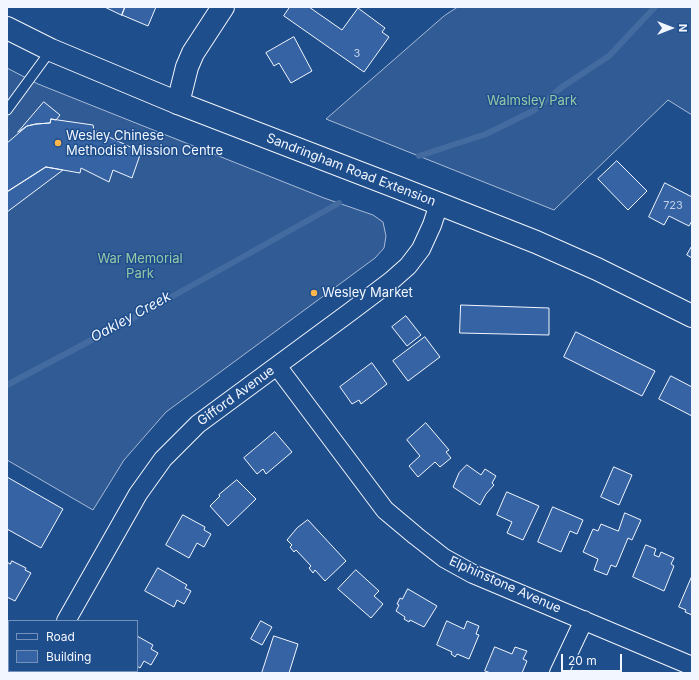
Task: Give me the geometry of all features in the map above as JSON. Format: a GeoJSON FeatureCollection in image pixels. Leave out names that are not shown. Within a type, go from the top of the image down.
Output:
{"type":"FeatureCollection","features":[{"type":"Feature","properties":{"kind":"main road"},"geometry":{"type":"LineString","coordinates":[[178,103],[187,67],[193,53],[223,7]]}},
{"type":"Feature","properties":{"kind":"main road","name":"Sandringham Road Extension"},"geometry":{"type":"LineString","coordinates":[[7,28],[51,50],[178,103],[536,242],[597,269],[692,316]]}},
{"type":"Feature","properties":{"kind":"street","name":"Gifford Avenue"},"geometry":{"type":"LineString","coordinates":[[67,620],[138,494],[163,459],[198,424],[391,281],[408,266],[422,249],[439,204]]}},
{"type":"Feature","properties":{"kind":"street","name":"Elphinstone Avenue"},"geometry":{"type":"LineString","coordinates":[[277,366],[385,510],[444,558],[474,574],[692,666]]}},
{"type":"Feature","properties":{"kind":"street"},"geometry":{"type":"LineString","coordinates":[[559,673],[584,620]]}},
{"type":"Feature","properties":{"kind":"lane"},"geometry":{"type":"LineString","coordinates":[[7,110],[51,50]]}},
{"type":"Feature","properties":{"kind":"shaded area","name":"Walmsley Park"},"geometry":{"type":"Polygon","coordinates":[[[458,7],[692,7],[692,115],[668,100],[554,210],[326,119],[444,16],[458,7]]]}},
{"type":"Feature","properties":{"kind":"shaded area","name":"War Memorial Park"},"geometry":{"type":"Polygon","coordinates":[[[7,68],[38,84],[324,198],[373,215],[383,222],[386,236],[384,248],[375,258],[166,412],[124,460],[93,510],[7,460],[7,68]]]}},
{"type":"Feature","properties":{"kind":"building"},"geometry":{"type":"Polygon","coordinates":[[[105,7],[125,7],[122,15],[105,7]]]}},
{"type":"Feature","properties":{"kind":"building"},"geometry":{"type":"Polygon","coordinates":[[[125,7],[156,7],[148,26],[122,15],[125,7]]]}},
{"type":"Feature","properties":{"kind":"building"},"geometry":{"type":"Polygon","coordinates":[[[290,7],[309,7],[342,30],[358,8],[385,28],[382,32],[389,37],[364,72],[284,16],[290,7]]]}},
{"type":"Feature","properties":{"kind":"building"},"geometry":{"type":"Polygon","coordinates":[[[294,37],[312,71],[291,83],[279,63],[274,66],[266,53],[294,37]]]}},
{"type":"Feature","properties":{"kind":"building"},"geometry":{"type":"Polygon","coordinates":[[[44,102],[60,115],[56,120],[51,119],[50,123],[27,126],[18,132],[44,102]]]}},
{"type":"Feature","properties":{"kind":"building"},"geometry":{"type":"Polygon","coordinates":[[[51,119],[93,125],[94,130],[141,152],[132,178],[113,170],[109,182],[81,168],[80,173],[46,167],[7,192],[7,143],[27,126],[50,123],[51,119]]]}},
{"type":"Feature","properties":{"kind":"building"},"geometry":{"type":"Polygon","coordinates":[[[617,161],[647,191],[628,210],[598,179],[617,161]]]}},
{"type":"Feature","properties":{"kind":"building"},"geometry":{"type":"Polygon","coordinates":[[[46,167],[63,170],[7,212],[7,192],[46,167]]]}},
{"type":"Feature","properties":{"kind":"building"},"geometry":{"type":"Polygon","coordinates":[[[665,183],[692,197],[692,221],[689,226],[669,216],[664,225],[649,217],[665,183]]]}},
{"type":"Feature","properties":{"kind":"building"},"geometry":{"type":"Polygon","coordinates":[[[692,246],[692,258],[687,255],[692,246]]]}},
{"type":"Feature","properties":{"kind":"building"},"geometry":{"type":"Polygon","coordinates":[[[461,305],[549,308],[549,335],[460,333],[461,305]]]}},
{"type":"Feature","properties":{"kind":"building"},"geometry":{"type":"Polygon","coordinates":[[[406,316],[421,335],[407,346],[392,327],[406,316]]]}},
{"type":"Feature","properties":{"kind":"building"},"geometry":{"type":"Polygon","coordinates":[[[576,332],[655,371],[642,396],[564,357],[576,332]]]}},
{"type":"Feature","properties":{"kind":"building"},"geometry":{"type":"Polygon","coordinates":[[[425,337],[440,357],[408,381],[393,361],[425,337]]]}},
{"type":"Feature","properties":{"kind":"building"},"geometry":{"type":"Polygon","coordinates":[[[372,363],[387,384],[361,404],[359,400],[352,404],[340,387],[372,363]]]}},
{"type":"Feature","properties":{"kind":"building"},"geometry":{"type":"Polygon","coordinates":[[[671,376],[692,387],[692,416],[659,399],[671,376]]]}},
{"type":"Feature","properties":{"kind":"building"},"geometry":{"type":"Polygon","coordinates":[[[426,423],[449,450],[446,452],[451,458],[440,467],[435,462],[418,477],[409,466],[420,456],[407,440],[426,423]]]}},
{"type":"Feature","properties":{"kind":"building"},"geometry":{"type":"Polygon","coordinates":[[[275,432],[292,452],[266,474],[263,469],[257,474],[244,458],[275,432]]]}},
{"type":"Feature","properties":{"kind":"building"},"geometry":{"type":"Polygon","coordinates":[[[467,465],[481,475],[485,469],[496,476],[492,483],[494,485],[486,494],[480,505],[453,487],[459,473],[467,465]]]}},
{"type":"Feature","properties":{"kind":"building"},"geometry":{"type":"Polygon","coordinates":[[[614,467],[632,475],[619,505],[601,497],[614,467]]]}},
{"type":"Feature","properties":{"kind":"building"},"geometry":{"type":"Polygon","coordinates":[[[7,477],[63,509],[41,548],[7,529],[7,477]]]}},
{"type":"Feature","properties":{"kind":"building"},"geometry":{"type":"Polygon","coordinates":[[[237,480],[256,499],[228,526],[210,506],[220,496],[219,495],[237,480]]]}},
{"type":"Feature","properties":{"kind":"building"},"geometry":{"type":"Polygon","coordinates":[[[507,492],[539,506],[523,540],[507,533],[512,522],[497,515],[507,492]]]}},
{"type":"Feature","properties":{"kind":"building"},"geometry":{"type":"Polygon","coordinates":[[[553,507],[583,520],[577,534],[570,531],[561,552],[538,542],[553,507]]]}},
{"type":"Feature","properties":{"kind":"building"},"geometry":{"type":"Polygon","coordinates":[[[625,513],[641,520],[632,540],[628,538],[616,567],[611,565],[607,575],[594,570],[598,559],[583,552],[593,529],[598,531],[601,524],[618,531],[625,513]]]}},
{"type":"Feature","properties":{"kind":"building"},"geometry":{"type":"Polygon","coordinates":[[[183,515],[205,527],[204,530],[211,534],[204,547],[197,543],[189,558],[166,545],[183,515]]]}},
{"type":"Feature","properties":{"kind":"building"},"geometry":{"type":"Polygon","coordinates":[[[308,520],[346,561],[325,581],[315,570],[313,573],[309,568],[311,566],[296,550],[294,552],[290,547],[292,545],[287,540],[297,528],[308,520]]]}},
{"type":"Feature","properties":{"kind":"building"},"geometry":{"type":"Polygon","coordinates":[[[646,545],[656,549],[654,555],[659,557],[661,552],[674,558],[671,564],[674,566],[664,591],[633,577],[646,545]]]}},
{"type":"Feature","properties":{"kind":"building"},"geometry":{"type":"Polygon","coordinates":[[[12,561],[26,568],[25,570],[31,573],[15,601],[7,597],[7,562],[10,564],[12,561]]]}},
{"type":"Feature","properties":{"kind":"building"},"geometry":{"type":"Polygon","coordinates":[[[158,568],[187,585],[185,588],[191,591],[184,604],[177,600],[174,607],[145,591],[158,568]]]}},
{"type":"Feature","properties":{"kind":"building"},"geometry":{"type":"Polygon","coordinates":[[[356,570],[379,591],[374,596],[383,604],[371,618],[338,589],[356,570]]]}},
{"type":"Feature","properties":{"kind":"building"},"geometry":{"type":"Polygon","coordinates":[[[692,576],[692,615],[679,607],[692,576]]]}},
{"type":"Feature","properties":{"kind":"building"},"geometry":{"type":"Polygon","coordinates":[[[408,589],[437,606],[424,627],[410,620],[409,622],[404,619],[405,617],[396,611],[400,598],[402,599],[408,589]]]}},
{"type":"Feature","properties":{"kind":"building"},"geometry":{"type":"Polygon","coordinates":[[[261,621],[272,627],[262,645],[251,639],[261,621]]]}},
{"type":"Feature","properties":{"kind":"building"},"geometry":{"type":"Polygon","coordinates":[[[447,621],[464,629],[467,621],[479,626],[476,634],[479,635],[469,659],[457,654],[455,657],[451,654],[452,652],[437,645],[447,621]]]}},
{"type":"Feature","properties":{"kind":"building"},"geometry":{"type":"Polygon","coordinates":[[[274,636],[298,644],[289,673],[262,673],[274,636]]]}},
{"type":"Feature","properties":{"kind":"building"},"geometry":{"type":"Polygon","coordinates":[[[138,637],[153,645],[151,649],[158,653],[151,665],[144,661],[140,668],[138,667],[138,637]]]}},
{"type":"Feature","properties":{"kind":"building"},"geometry":{"type":"Polygon","coordinates":[[[495,647],[512,654],[515,647],[527,651],[523,659],[527,661],[522,673],[491,673],[485,671],[495,647]]]}},
{"type":"Feature","properties":{"kind":"waterway","name":"Oakley Creek"},"geometry":{"type":"LineString","coordinates":[[419,156],[486,134],[533,111],[562,87],[609,56],[655,7]]}},
{"type":"Feature","properties":{"kind":"waterway","name":"Oakley Creek"},"geometry":{"type":"LineString","coordinates":[[7,385],[150,309],[339,203]]}},
{"type":"Feature","properties":{"kind":"place","name":"Wesley Chinese Methodist Mission Centre"},"geometry":{"type":"Point","coordinates":[58,143]}},
{"type":"Feature","properties":{"kind":"place","name":"Wesley Market"},"geometry":{"type":"Point","coordinates":[314,293]}}]}
